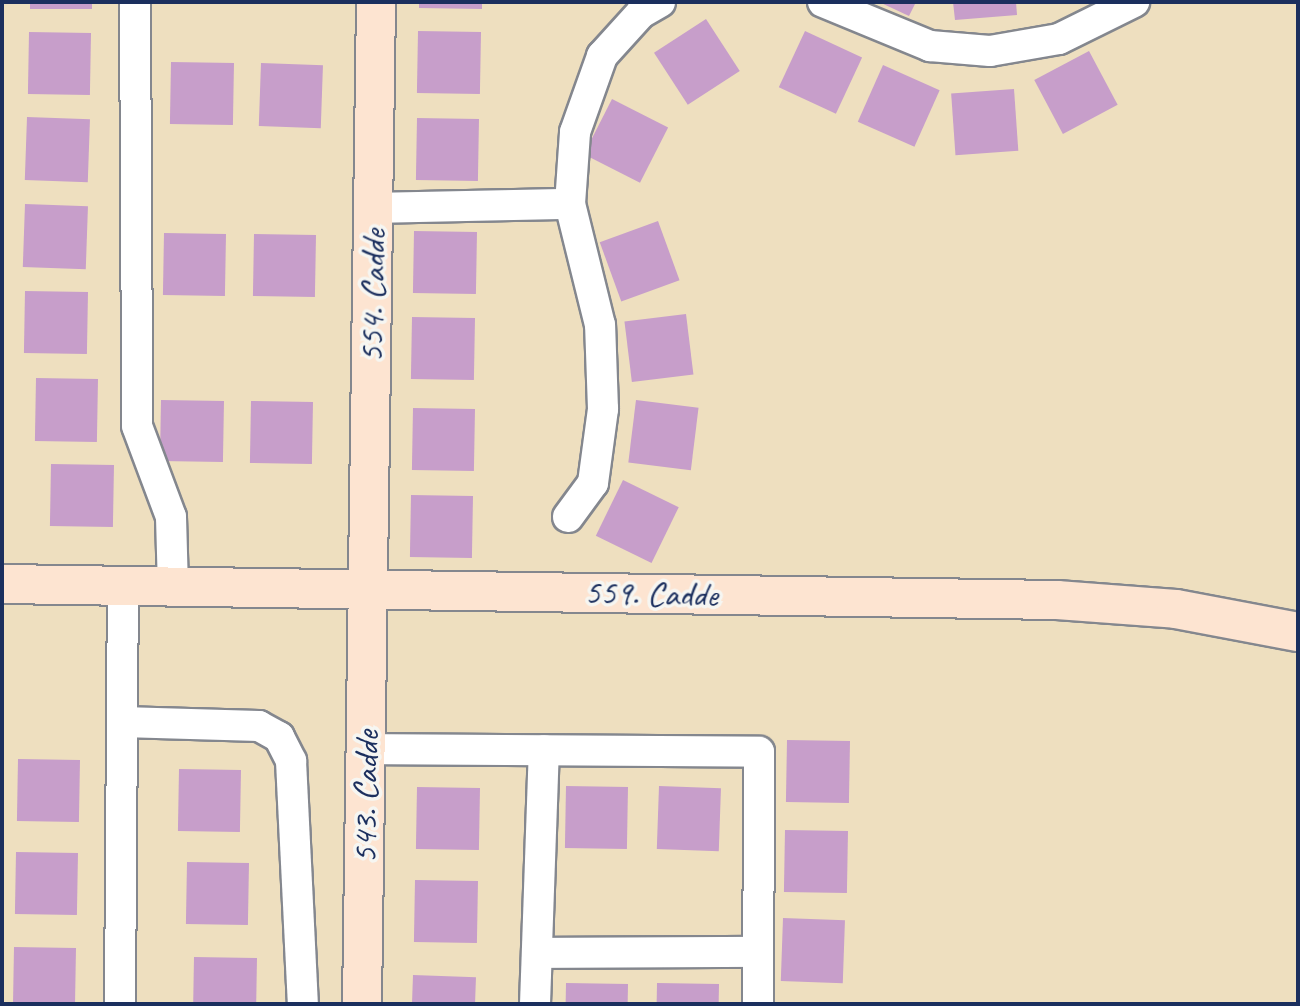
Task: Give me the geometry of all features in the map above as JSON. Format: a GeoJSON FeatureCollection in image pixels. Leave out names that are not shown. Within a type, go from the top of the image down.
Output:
{"type":"FeatureCollection","features":[{"type":"Feature","properties":{"kind":"street"},"geometry":{"type":"LineString","coordinates":[[135,2],[137,426],[171,517],[173,587]]}},
{"type":"Feature","properties":{"kind":"street","name":"554. Cadde"},"geometry":{"type":"LineString","coordinates":[[370,590],[376,2]]}},
{"type":"Feature","properties":{"kind":"street"},"geometry":{"type":"LineString","coordinates":[[568,517],[593,483],[603,409],[600,325],[570,204],[575,132],[592,77],[617,37],[660,2]]}},
{"type":"Feature","properties":{"kind":"street"},"geometry":{"type":"LineString","coordinates":[[823,2],[930,46],[957,51],[1022,48],[1059,39],[1134,2]]}},
{"type":"Feature","properties":{"kind":"street"},"geometry":{"type":"LineString","coordinates":[[374,208],[570,204]]}},
{"type":"Feature","properties":{"kind":"street","name":"559. Cadde"},"geometry":{"type":"LineString","coordinates":[[2,584],[1057,600],[1176,609],[1298,632]]}},
{"type":"Feature","properties":{"kind":"street"},"geometry":{"type":"LineString","coordinates":[[120,1004],[123,586]]}},
{"type":"Feature","properties":{"kind":"street","name":"543. Cadde"},"geometry":{"type":"LineString","coordinates":[[362,1004],[370,590]]}},
{"type":"Feature","properties":{"kind":"street"},"geometry":{"type":"LineString","coordinates":[[122,722],[259,726],[279,737],[291,761],[303,1004]]}},
{"type":"Feature","properties":{"kind":"street"},"geometry":{"type":"LineString","coordinates":[[367,749],[759,752],[758,1004]]}},
{"type":"Feature","properties":{"kind":"street"},"geometry":{"type":"LineString","coordinates":[[535,1004],[544,750]]}},
{"type":"Feature","properties":{"kind":"street"},"geometry":{"type":"LineString","coordinates":[[537,953],[758,952]]}},
{"type":"Feature","properties":{"kind":"building"},"geometry":{"type":"Polygon","coordinates":[[[30,2],[92,2],[92,9],[30,9],[30,2]]]}},
{"type":"Feature","properties":{"kind":"building"},"geometry":{"type":"Polygon","coordinates":[[[419,2],[482,2],[482,9],[419,8],[419,2]]]}},
{"type":"Feature","properties":{"kind":"building"},"geometry":{"type":"Polygon","coordinates":[[[879,2],[916,2],[909,16],[879,2]]]}},
{"type":"Feature","properties":{"kind":"building"},"geometry":{"type":"Polygon","coordinates":[[[953,2],[1016,2],[1017,15],[955,20],[953,2]]]}},
{"type":"Feature","properties":{"kind":"building"},"geometry":{"type":"Polygon","coordinates":[[[706,19],[740,71],[688,105],[654,53],[706,19]]]}},
{"type":"Feature","properties":{"kind":"building"},"geometry":{"type":"Polygon","coordinates":[[[418,31],[481,32],[480,94],[417,93],[418,31]]]}},
{"type":"Feature","properties":{"kind":"building"},"geometry":{"type":"Polygon","coordinates":[[[805,31],[862,58],[836,114],[779,87],[805,31]]]}},
{"type":"Feature","properties":{"kind":"building"},"geometry":{"type":"Polygon","coordinates":[[[29,32],[91,33],[90,95],[28,94],[29,32]]]}},
{"type":"Feature","properties":{"kind":"building"},"geometry":{"type":"Polygon","coordinates":[[[1089,51],[1118,105],[1063,134],[1034,80],[1089,51]]]}},
{"type":"Feature","properties":{"kind":"building"},"geometry":{"type":"Polygon","coordinates":[[[171,62],[234,63],[233,125],[170,124],[171,62]]]}},
{"type":"Feature","properties":{"kind":"building"},"geometry":{"type":"Polygon","coordinates":[[[261,63],[323,65],[321,128],[259,126],[261,63]]]}},
{"type":"Feature","properties":{"kind":"building"},"geometry":{"type":"Polygon","coordinates":[[[883,65],[940,90],[914,147],[858,122],[883,65]]]}},
{"type":"Feature","properties":{"kind":"building"},"geometry":{"type":"Polygon","coordinates":[[[1014,89],[1018,151],[955,155],[951,93],[1014,89]]]}},
{"type":"Feature","properties":{"kind":"building"},"geometry":{"type":"Polygon","coordinates":[[[612,99],[668,128],[640,183],[584,154],[612,99]]]}},
{"type":"Feature","properties":{"kind":"building"},"geometry":{"type":"Polygon","coordinates":[[[27,117],[90,119],[88,182],[25,180],[27,117]]]}},
{"type":"Feature","properties":{"kind":"building"},"geometry":{"type":"Polygon","coordinates":[[[417,118],[479,119],[478,181],[416,180],[417,118]]]}},
{"type":"Feature","properties":{"kind":"building"},"geometry":{"type":"Polygon","coordinates":[[[25,204],[88,206],[86,269],[23,267],[25,204]]]}},
{"type":"Feature","properties":{"kind":"building"},"geometry":{"type":"Polygon","coordinates":[[[658,221],[680,280],[621,301],[600,242],[658,221]]]}},
{"type":"Feature","properties":{"kind":"building"},"geometry":{"type":"Polygon","coordinates":[[[414,231],[477,232],[476,294],[413,293],[414,231]]]}},
{"type":"Feature","properties":{"kind":"building"},"geometry":{"type":"Polygon","coordinates":[[[164,233],[226,234],[225,296],[163,295],[164,233]]]}},
{"type":"Feature","properties":{"kind":"building"},"geometry":{"type":"Polygon","coordinates":[[[254,234],[316,235],[315,297],[253,296],[254,234]]]}},
{"type":"Feature","properties":{"kind":"building"},"geometry":{"type":"Polygon","coordinates":[[[25,291],[88,292],[87,354],[24,353],[25,291]]]}},
{"type":"Feature","properties":{"kind":"building"},"geometry":{"type":"Polygon","coordinates":[[[686,314],[693,375],[632,382],[624,322],[686,314]]]}},
{"type":"Feature","properties":{"kind":"building"},"geometry":{"type":"Polygon","coordinates":[[[412,317],[475,318],[474,380],[411,379],[412,317]]]}},
{"type":"Feature","properties":{"kind":"building"},"geometry":{"type":"Polygon","coordinates":[[[36,378],[98,379],[97,442],[35,441],[36,378]]]}},
{"type":"Feature","properties":{"kind":"building"},"geometry":{"type":"Polygon","coordinates":[[[161,400],[224,401],[223,462],[160,461],[161,400]]]}},
{"type":"Feature","properties":{"kind":"building"},"geometry":{"type":"Polygon","coordinates":[[[636,400],[699,408],[691,470],[628,463],[636,400]]]}},
{"type":"Feature","properties":{"kind":"building"},"geometry":{"type":"Polygon","coordinates":[[[251,401],[313,402],[312,464],[250,463],[251,401]]]}},
{"type":"Feature","properties":{"kind":"building"},"geometry":{"type":"Polygon","coordinates":[[[413,408],[475,409],[474,471],[412,470],[413,408]]]}},
{"type":"Feature","properties":{"kind":"building"},"geometry":{"type":"Polygon","coordinates":[[[51,464],[114,465],[113,527],[50,526],[51,464]]]}},
{"type":"Feature","properties":{"kind":"building"},"geometry":{"type":"Polygon","coordinates":[[[623,480],[679,507],[652,563],[596,536],[623,480]]]}},
{"type":"Feature","properties":{"kind":"building"},"geometry":{"type":"Polygon","coordinates":[[[411,495],[473,496],[472,558],[410,557],[411,495]]]}},
{"type":"Feature","properties":{"kind":"building"},"geometry":{"type":"Polygon","coordinates":[[[787,740],[850,741],[849,803],[786,802],[787,740]]]}},
{"type":"Feature","properties":{"kind":"building"},"geometry":{"type":"Polygon","coordinates":[[[18,759],[80,760],[79,822],[17,821],[18,759]]]}},
{"type":"Feature","properties":{"kind":"building"},"geometry":{"type":"Polygon","coordinates":[[[179,769],[241,770],[240,832],[178,831],[179,769]]]}},
{"type":"Feature","properties":{"kind":"building"},"geometry":{"type":"Polygon","coordinates":[[[566,786],[628,787],[627,849],[565,848],[566,786]]]}},
{"type":"Feature","properties":{"kind":"building"},"geometry":{"type":"Polygon","coordinates":[[[659,786],[721,788],[719,851],[657,849],[659,786]]]}},
{"type":"Feature","properties":{"kind":"building"},"geometry":{"type":"Polygon","coordinates":[[[417,787],[480,788],[479,850],[416,849],[417,787]]]}},
{"type":"Feature","properties":{"kind":"building"},"geometry":{"type":"Polygon","coordinates":[[[785,830],[848,831],[847,893],[784,892],[785,830]]]}},
{"type":"Feature","properties":{"kind":"building"},"geometry":{"type":"Polygon","coordinates":[[[16,852],[78,853],[77,915],[15,914],[16,852]]]}},
{"type":"Feature","properties":{"kind":"building"},"geometry":{"type":"Polygon","coordinates":[[[187,862],[249,863],[248,925],[186,924],[187,862]]]}},
{"type":"Feature","properties":{"kind":"building"},"geometry":{"type":"Polygon","coordinates":[[[415,880],[478,881],[477,943],[414,942],[415,880]]]}},
{"type":"Feature","properties":{"kind":"building"},"geometry":{"type":"Polygon","coordinates":[[[783,918],[845,920],[843,983],[781,981],[783,918]]]}},
{"type":"Feature","properties":{"kind":"building"},"geometry":{"type":"Polygon","coordinates":[[[14,947],[76,948],[75,1004],[13,1004],[14,947]]]}},
{"type":"Feature","properties":{"kind":"building"},"geometry":{"type":"Polygon","coordinates":[[[194,957],[257,958],[256,1004],[193,1004],[194,957]]]}},
{"type":"Feature","properties":{"kind":"building"},"geometry":{"type":"Polygon","coordinates":[[[413,975],[476,977],[475,1004],[412,1004],[413,975]]]}},
{"type":"Feature","properties":{"kind":"building"},"geometry":{"type":"Polygon","coordinates":[[[566,983],[628,984],[628,1004],[566,1004],[566,983]]]}},
{"type":"Feature","properties":{"kind":"building"},"geometry":{"type":"Polygon","coordinates":[[[657,983],[719,984],[719,1004],[657,1004],[657,983]]]}}]}
